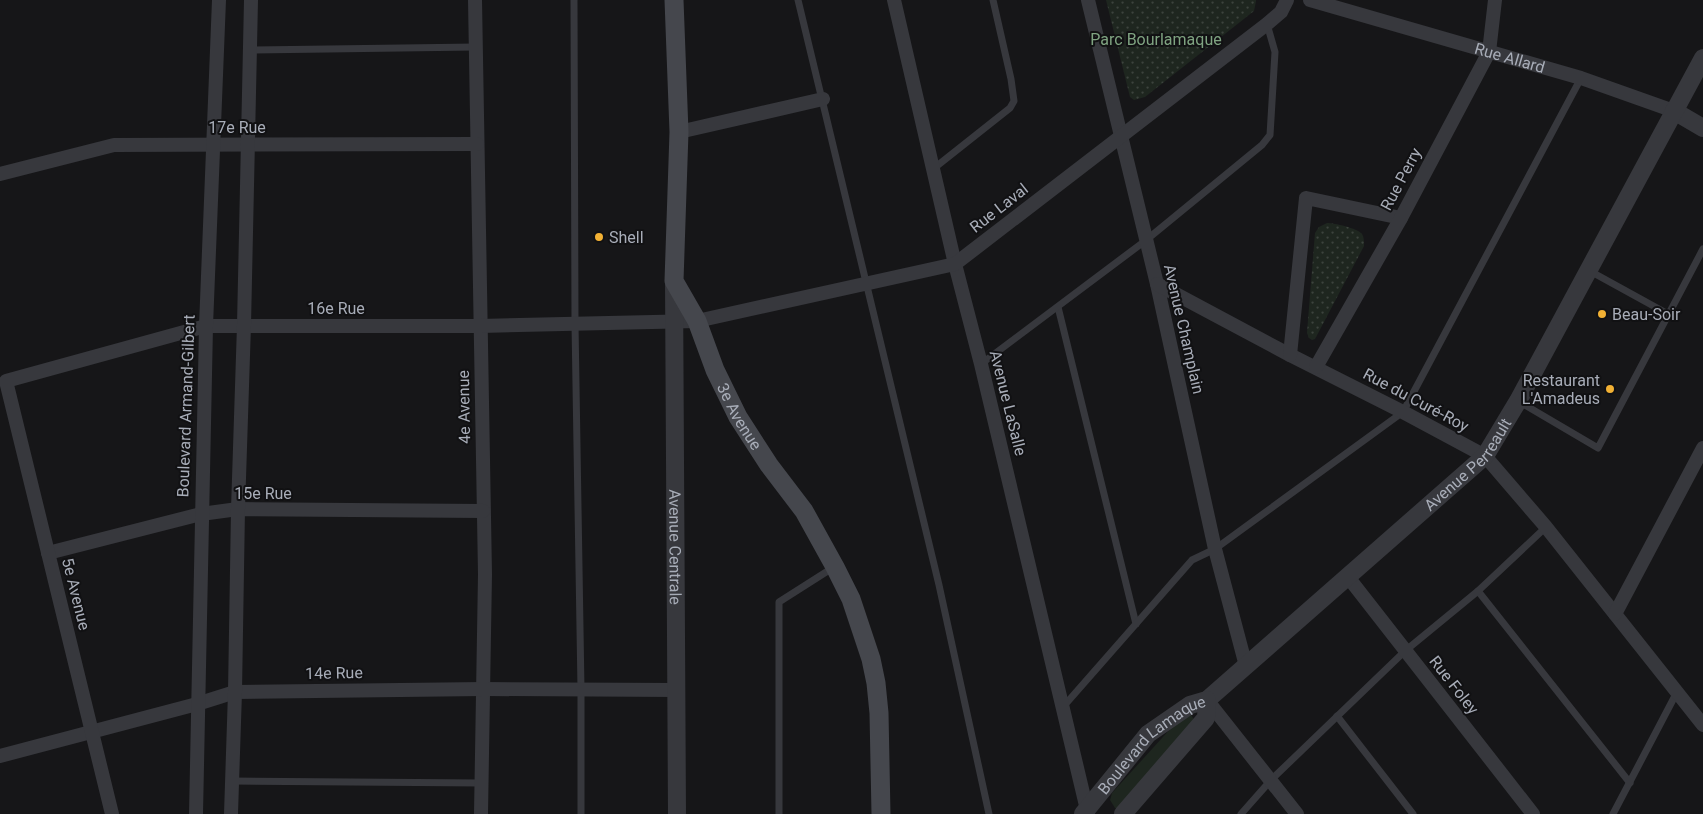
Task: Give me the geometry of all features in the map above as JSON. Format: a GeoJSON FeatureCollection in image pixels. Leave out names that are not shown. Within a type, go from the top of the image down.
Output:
{"type":"FeatureCollection","features":[{"type":"Feature","properties":{"kind":"main road"},"geometry":{"type":"LineString","coordinates":[[674,0],[678,132],[674,281]]}},
{"type":"Feature","properties":{"kind":"main road","name":"3e Avenue"},"geometry":{"type":"LineString","coordinates":[[674,281],[697,321],[715,370],[738,417],[804,511],[851,599],[871,659],[876,683],[879,713],[880,814]]}},
{"type":"Feature","properties":{"kind":"street","name":"Boulevard Armand-Gilbert"},"geometry":{"type":"LineString","coordinates":[[196,814],[206,326],[219,0]]}},
{"type":"Feature","properties":{"kind":"street"},"geometry":{"type":"LineString","coordinates":[[231,814],[251,0]]}},
{"type":"Feature","properties":{"kind":"street","name":"4e Avenue"},"geometry":{"type":"LineString","coordinates":[[476,0],[475,47],[485,574],[480,814]]}},
{"type":"Feature","properties":{"kind":"street","name":"Avenue LaSalle"},"geometry":{"type":"LineString","coordinates":[[894,0],[1086,813]]}},
{"type":"Feature","properties":{"kind":"street","name":"Avenue Champlain"},"geometry":{"type":"LineString","coordinates":[[1088,0],[1145,241],[1157,284],[1215,549],[1246,666]]}},
{"type":"Feature","properties":{"kind":"street","name":"Rue Laval"},"geometry":{"type":"LineString","coordinates":[[674,323],[697,321],[955,264],[1267,24],[1281,12],[1288,0]]}},
{"type":"Feature","properties":{"kind":"street","name":"Rue Allard"},"geometry":{"type":"LineString","coordinates":[[1310,0],[1581,78],[1674,111],[1703,128]]}},
{"type":"Feature","properties":{"kind":"street","name":"Rue Perry"},"geometry":{"type":"LineString","coordinates":[[1316,367],[1401,218],[1489,52],[1494,0]]}},
{"type":"Feature","properties":{"kind":"street","name":"Avenue Perreault"},"geometry":{"type":"LineString","coordinates":[[1207,700],[1485,456],[1518,401],[1703,58]]}},
{"type":"Feature","properties":{"kind":"street"},"geometry":{"type":"LineString","coordinates":[[678,132],[822,99]]}},
{"type":"Feature","properties":{"kind":"street","name":"17e Rue"},"geometry":{"type":"LineString","coordinates":[[0,174],[114,145],[477,144]]}},
{"type":"Feature","properties":{"kind":"street"},"geometry":{"type":"LineString","coordinates":[[1290,355],[1306,198],[1401,218]]}},
{"type":"Feature","properties":{"kind":"street","name":"Avenue Centrale"},"geometry":{"type":"LineString","coordinates":[[674,281],[677,814]]}},
{"type":"Feature","properties":{"kind":"street","name":"Rue du Curé-Roy"},"geometry":{"type":"LineString","coordinates":[[1157,284],[1485,456],[1546,527],[1703,725]]}},
{"type":"Feature","properties":{"kind":"street","name":"16e Rue"},"geometry":{"type":"LineString","coordinates":[[6,381],[206,326],[480,326],[674,323]]}},
{"type":"Feature","properties":{"kind":"street","name":"5e Avenue"},"geometry":{"type":"LineString","coordinates":[[6,381],[112,814]]}},
{"type":"Feature","properties":{"kind":"street"},"geometry":{"type":"LineString","coordinates":[[1615,614],[1703,448]]}},
{"type":"Feature","properties":{"kind":"street","name":"15e Rue"},"geometry":{"type":"LineString","coordinates":[[48,553],[201,514],[238,509],[483,511]]}},
{"type":"Feature","properties":{"kind":"street","name":"Rue Foley"},"geometry":{"type":"LineString","coordinates":[[1348,576],[1533,814]]}},
{"type":"Feature","properties":{"kind":"street","name":"14e Rue"},"geometry":{"type":"LineString","coordinates":[[0,756],[197,704],[235,692],[484,689],[676,690]]}},
{"type":"Feature","properties":{"kind":"street"},"geometry":{"type":"LineString","coordinates":[[1207,700],[1297,814]]}},
{"type":"Feature","properties":{"kind":"street","name":"Boulevard Lamaque"},"geometry":{"type":"LineString","coordinates":[[1086,813],[1148,734],[1190,705],[1207,700],[1206,718],[1123,814]]}},
{"type":"Feature","properties":{"kind":"lane"},"geometry":{"type":"LineString","coordinates":[[574,0],[575,324],[581,689],[581,814]]}},
{"type":"Feature","properties":{"kind":"lane"},"geometry":{"type":"LineString","coordinates":[[798,0],[939,585],[989,814]]}},
{"type":"Feature","properties":{"kind":"lane"},"geometry":{"type":"LineString","coordinates":[[933,169],[1010,108],[1014,101],[1011,79],[993,0]]}},
{"type":"Feature","properties":{"kind":"lane"},"geometry":{"type":"LineString","coordinates":[[981,364],[1145,241],[1262,145],[1270,135],[1275,52],[1267,24]]}},
{"type":"Feature","properties":{"kind":"lane"},"geometry":{"type":"LineString","coordinates":[[249,50],[475,47]]}},
{"type":"Feature","properties":{"kind":"lane"},"geometry":{"type":"LineString","coordinates":[[1062,708],[1192,560],[1215,549],[1403,412],[1581,78]]}},
{"type":"Feature","properties":{"kind":"lane"},"geometry":{"type":"LineString","coordinates":[[1518,401],[1598,448],[1703,249]]}},
{"type":"Feature","properties":{"kind":"lane"},"geometry":{"type":"LineString","coordinates":[[1588,270],[1668,314]]}},
{"type":"Feature","properties":{"kind":"lane"},"geometry":{"type":"LineString","coordinates":[[1058,306],[1136,624]]}},
{"type":"Feature","properties":{"kind":"lane"},"geometry":{"type":"LineString","coordinates":[[1241,814],[1271,780],[1405,651],[1478,591],[1546,527]]}},
{"type":"Feature","properties":{"kind":"lane"},"geometry":{"type":"LineString","coordinates":[[780,814],[779,602],[835,567]]}},
{"type":"Feature","properties":{"kind":"lane"},"geometry":{"type":"LineString","coordinates":[[1478,591],[1630,783]]}},
{"type":"Feature","properties":{"kind":"lane"},"geometry":{"type":"LineString","coordinates":[[1613,814],[1677,692]]}},
{"type":"Feature","properties":{"kind":"lane"},"geometry":{"type":"LineString","coordinates":[[1338,716],[1413,814]]}},
{"type":"Feature","properties":{"kind":"lane"},"geometry":{"type":"LineString","coordinates":[[232,781],[480,784]]}},
{"type":"Feature","properties":{"kind":"green space","name":"Parc Bourlamaque"},"geometry":{"type":"Polygon","coordinates":[[[1106,0],[1256,1],[1254,11],[1145,97],[1134,100],[1130,97],[1106,0]]]}},
{"type":"Feature","properties":{"kind":"green space"},"geometry":{"type":"Polygon","coordinates":[[[1327,223],[1345,226],[1359,232],[1362,234],[1364,246],[1315,339],[1312,340],[1307,333],[1315,233],[1319,227],[1327,223]]]}},
{"type":"Feature","properties":{"kind":"green space"},"geometry":{"type":"Polygon","coordinates":[[[1191,715],[1195,721],[1118,809],[1115,808],[1110,800],[1112,793],[1182,716],[1191,715]]]}},
{"type":"Feature","properties":{"kind":"place","name":"Shell"},"geometry":{"type":"Point","coordinates":[599,237]}},
{"type":"Feature","properties":{"kind":"place","name":"Beau-Soir"},"geometry":{"type":"Point","coordinates":[1602,314]}},
{"type":"Feature","properties":{"kind":"place","name":"Restaurant L'Amadeus"},"geometry":{"type":"Point","coordinates":[1610,389]}}]}
